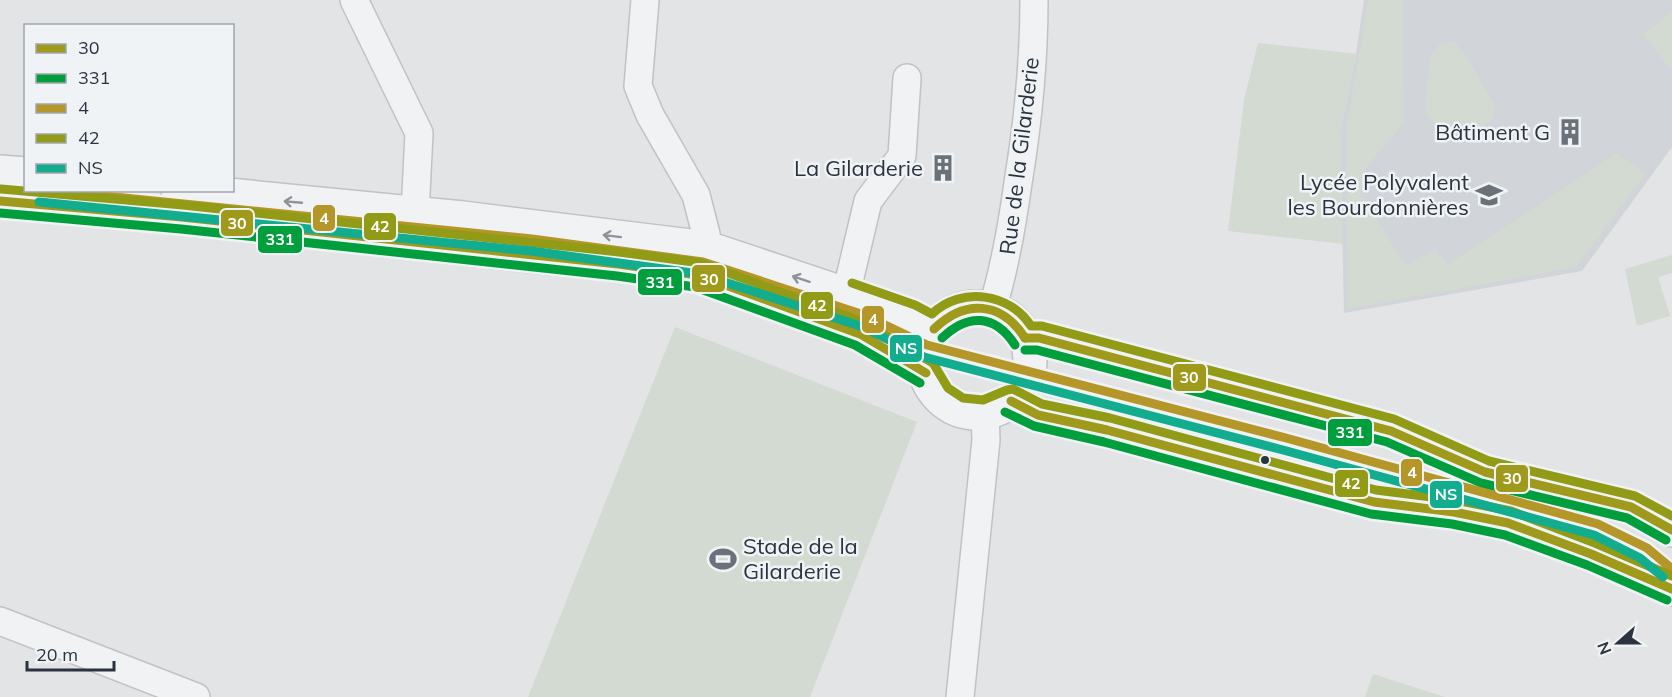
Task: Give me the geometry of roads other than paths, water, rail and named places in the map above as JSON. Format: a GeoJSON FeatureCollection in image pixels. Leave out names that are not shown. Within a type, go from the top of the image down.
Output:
{"type":"FeatureCollection","features":[{"type":"Feature","properties":{"kind":"street"},"geometry":{"type":"LineString","coordinates":[[354,0],[419,133],[415,213]]}},
{"type":"Feature","properties":{"kind":"street"},"geometry":{"type":"LineString","coordinates":[[645,0],[639,86],[650,115],[696,195],[706,234],[707,248]]}},
{"type":"Feature","properties":{"kind":"street","name":"Rue de la Gilarderie"},"geometry":{"type":"LineString","coordinates":[[992,309],[1008,255],[1027,125],[1034,42],[1034,0]]}},
{"type":"Feature","properties":{"kind":"street"},"geometry":{"type":"LineString","coordinates":[[846,294],[868,201],[902,156],[907,78]]}},
{"type":"Feature","properties":{"kind":"street"},"geometry":{"type":"LineString","coordinates":[[0,172],[24,174]]}},
{"type":"Feature","properties":{"kind":"street"},"geometry":{"type":"LineString","coordinates":[[199,192],[415,213],[707,248],[911,316],[934,329]]}},
{"type":"Feature","properties":{"kind":"street"},"geometry":{"type":"LineString","coordinates":[[0,201],[194,218],[618,264],[698,275],[860,334],[926,373]]}},
{"type":"Feature","properties":{"kind":"street"},"geometry":{"type":"LineString","coordinates":[[960,697],[986,440],[998,406],[1024,385],[1030,359],[1025,338],[1014,322],[992,309],[978,307],[963,309],[944,319],[934,329],[925,352],[926,373],[936,392],[951,406],[971,412],[998,406],[1107,430],[1374,502],[1454,512],[1508,524],[1591,554],[1672,589]]}},
{"type":"Feature","properties":{"kind":"street"},"geometry":{"type":"LineString","coordinates":[[1025,338],[1039,338],[1391,431],[1485,472],[1631,507],[1672,530]]}},
{"type":"Feature","properties":{"kind":"street"},"geometry":{"type":"LineString","coordinates":[[0,621],[196,697]]}},
{"type":"Feature","properties":{"kind":"place","name":"Bâtiment G"},"geometry":{"type":"Point","coordinates":[1570,132]}},
{"type":"Feature","properties":{"kind":"place","name":"La Gilarderie"},"geometry":{"type":"Point","coordinates":[943,168]}},
{"type":"Feature","properties":{"kind":"place","name":"Lycée Polyvalent les Bourdonnières"},"geometry":{"type":"Point","coordinates":[1489,195]}},
{"type":"Feature","properties":{"kind":"place","name":"Stade de la Gilarderie"},"geometry":{"type":"Point","coordinates":[723,559]}}]}
